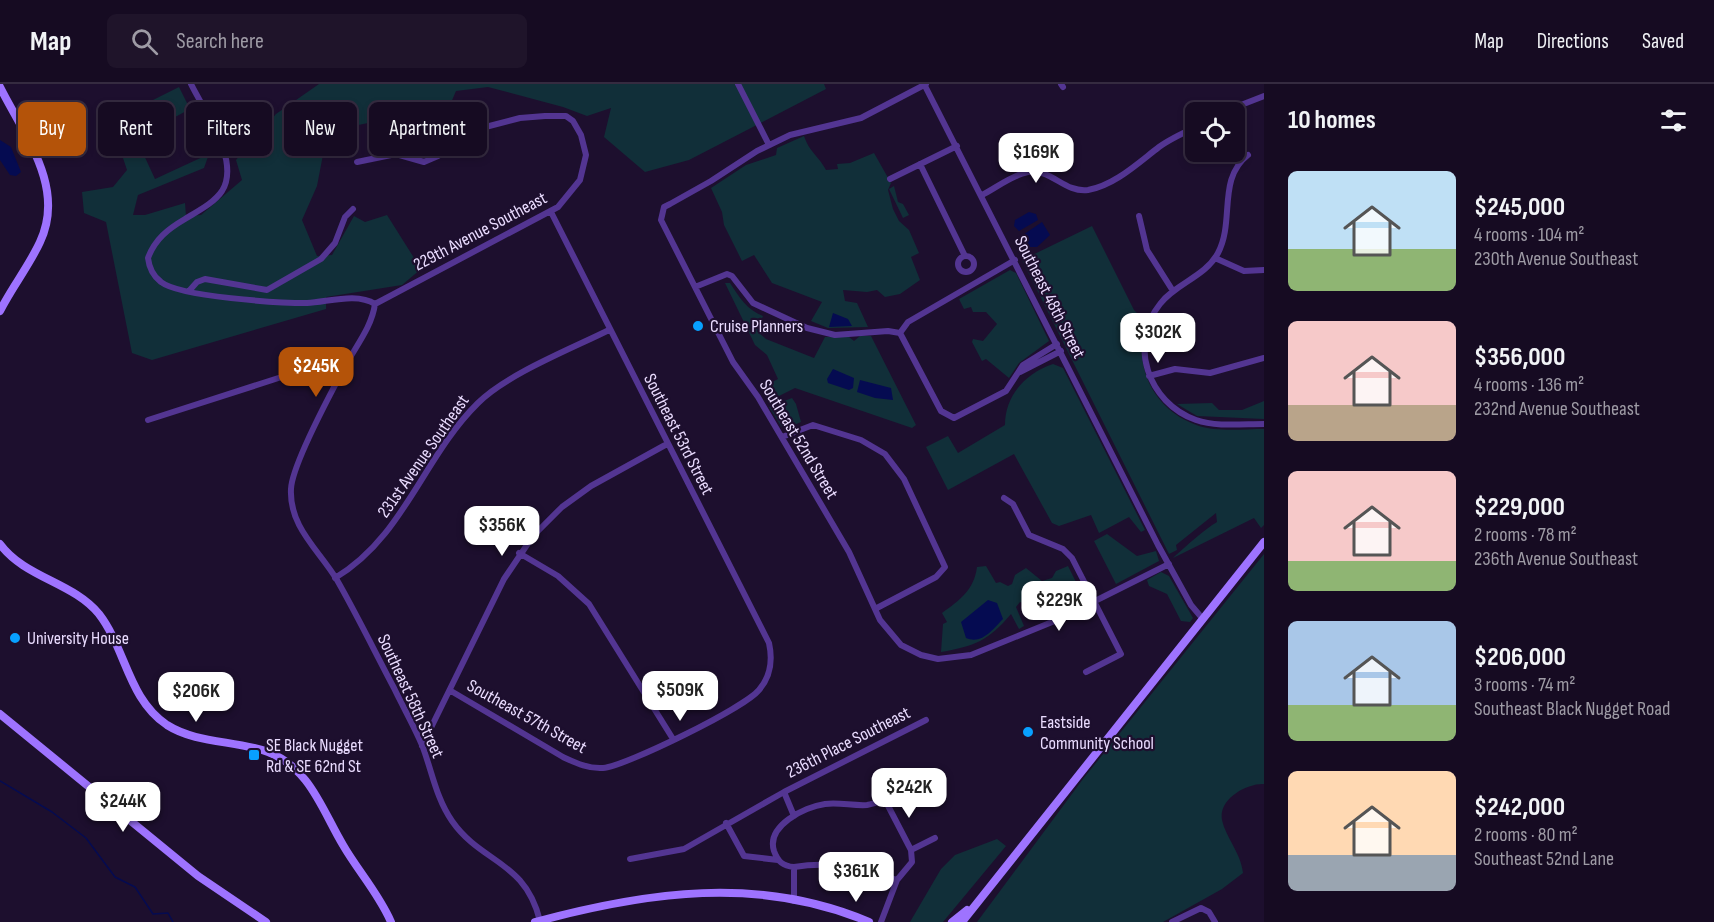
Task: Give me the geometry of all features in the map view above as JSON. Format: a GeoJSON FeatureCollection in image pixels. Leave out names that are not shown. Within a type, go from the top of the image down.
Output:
{"type":"FeatureCollection","features":[{"type":"Feature","properties":{"kind":"main road"},"geometry":{"type":"LineString","coordinates":[[0,87],[39,161],[48,192],[49,209],[40,241],[0,311]]}},
{"type":"Feature","properties":{"kind":"main road"},"geometry":{"type":"LineString","coordinates":[[962,922],[1264,542]]}},
{"type":"Feature","properties":{"kind":"main road"},"geometry":{"type":"LineString","coordinates":[[0,544],[26,568],[78,595],[93,607],[111,635],[138,693],[159,719],[192,736],[265,751],[298,771],[318,796],[343,845],[391,922]]}},
{"type":"Feature","properties":{"kind":"main road"},"geometry":{"type":"LineString","coordinates":[[0,714],[198,876],[266,922]]}},
{"type":"Feature","properties":{"kind":"main road"},"geometry":{"type":"LineString","coordinates":[[537,921],[632,899],[695,892],[743,893],[794,900],[869,922]]}},
{"type":"Feature","properties":{"kind":"main road"},"geometry":{"type":"LineString","coordinates":[[952,922],[977,902]]}},
{"type":"Feature","properties":{"kind":"main road"},"geometry":{"type":"LineString","coordinates":[[833,911],[853,922]]}},
{"type":"Feature","properties":{"kind":"street"},"geometry":{"type":"LineString","coordinates":[[148,420],[294,373],[345,366],[373,317],[375,304],[369,300],[356,298],[310,303],[252,301],[172,288],[160,282],[148,258],[152,248],[164,233],[217,196],[227,180],[228,163],[225,150],[191,84]]}},
{"type":"Feature","properties":{"kind":"street"},"geometry":{"type":"LineString","coordinates":[[738,84],[769,145],[802,131],[861,118],[925,84]]}},
{"type":"Feature","properties":{"kind":"street","name":"Southeast 48th Street"},"geometry":{"type":"LineString","coordinates":[[925,84],[1169,564],[1191,605],[1202,618]]}},
{"type":"Feature","properties":{"kind":"street"},"geometry":{"type":"LineString","coordinates":[[1245,104],[1264,96]]}},
{"type":"Feature","properties":{"kind":"street","name":"229th Avenue Southeast"},"geometry":{"type":"LineString","coordinates":[[357,162],[396,154],[419,162],[431,160],[446,151],[464,133],[520,118],[566,116],[573,121],[581,135],[586,155],[585,170],[571,194],[551,212],[375,304]]}},
{"type":"Feature","properties":{"kind":"street"},"geometry":{"type":"LineString","coordinates":[[982,195],[1023,174],[1033,172],[1046,174],[1067,187],[1085,190],[1098,187],[1132,169],[1164,144],[1185,133]]}},
{"type":"Feature","properties":{"kind":"street","name":"Southeast 52nd Street"},"geometry":{"type":"LineString","coordinates":[[769,145],[663,210],[661,219],[733,362],[782,437],[853,559],[886,628],[901,645],[921,655],[938,659],[971,655],[1095,602]]}},
{"type":"Feature","properties":{"kind":"street"},"geometry":{"type":"LineString","coordinates":[[890,179],[957,146]]}},
{"type":"Feature","properties":{"kind":"street"},"geometry":{"type":"LineString","coordinates":[[1248,155],[1234,169],[1231,177],[1226,229],[1215,258],[1202,272],[1161,302],[1149,322],[1144,358],[1149,375],[1164,399],[1182,413],[1196,420],[1264,424]]}},
{"type":"Feature","properties":{"kind":"street"},"geometry":{"type":"LineString","coordinates":[[920,164],[965,256]]}},
{"type":"Feature","properties":{"kind":"street"},"geometry":{"type":"LineString","coordinates":[[189,291],[197,282],[205,279],[267,290],[321,259],[335,243],[345,217],[353,209]]}},
{"type":"Feature","properties":{"kind":"street","name":"Southeast 53rd Street"},"geometry":{"type":"LineString","coordinates":[[551,212],[768,643],[771,657],[770,673],[760,688],[749,699],[673,739]]}},
{"type":"Feature","properties":{"kind":"street"},"geometry":{"type":"LineString","coordinates":[[1139,216],[1147,250],[1173,291]]}},
{"type":"Feature","properties":{"kind":"street"},"geometry":{"type":"LineString","coordinates":[[1215,258],[1244,271],[1264,270]]}},
{"type":"Feature","properties":{"kind":"street"},"geometry":{"type":"LineString","coordinates":[[900,333],[908,322],[1015,260]]}},
{"type":"Feature","properties":{"kind":"street"},"geometry":{"type":"LineString","coordinates":[[695,287],[727,274],[732,276],[753,303],[817,331],[835,335],[888,331],[900,333]]}},
{"type":"Feature","properties":{"kind":"street","name":"231st Avenue Southeast"},"geometry":{"type":"LineString","coordinates":[[335,578],[360,562],[383,539],[453,434],[484,397],[520,375],[609,330]]}},
{"type":"Feature","properties":{"kind":"street"},"geometry":{"type":"LineString","coordinates":[[900,333],[941,411],[949,417],[959,417],[996,399],[1010,387],[1023,365],[1032,358],[1059,348]]}},
{"type":"Feature","properties":{"kind":"street"},"geometry":{"type":"LineString","coordinates":[[1149,375],[1175,369],[1210,372],[1264,358]]}},
{"type":"Feature","properties":{"kind":"street","name":"Southeast 58th Street"},"geometry":{"type":"LineString","coordinates":[[345,366],[297,465],[291,498],[304,536],[335,578],[422,746],[432,779],[448,815],[474,844],[515,873],[530,895],[537,921]]}},
{"type":"Feature","properties":{"kind":"street"},"geometry":{"type":"LineString","coordinates":[[782,437],[813,425],[861,440],[885,454],[904,479],[943,558],[944,571],[875,609]]}},
{"type":"Feature","properties":{"kind":"street"},"geometry":{"type":"LineString","coordinates":[[422,746],[519,553],[564,506],[610,475],[668,444]]}},
{"type":"Feature","properties":{"kind":"street"},"geometry":{"type":"LineString","coordinates":[[1004,498],[1013,504],[1029,536],[1068,552],[1121,654],[1086,672]]}},
{"type":"Feature","properties":{"kind":"street"},"geometry":{"type":"LineString","coordinates":[[519,553],[558,576],[589,604],[673,739]]}},
{"type":"Feature","properties":{"kind":"street"},"geometry":{"type":"LineString","coordinates":[[1095,602],[1169,564]]}},
{"type":"Feature","properties":{"kind":"street","name":"Southeast 57th Street"},"geometry":{"type":"LineString","coordinates":[[451,691],[563,757],[589,767],[625,764],[673,739]]}},
{"type":"Feature","properties":{"kind":"street","name":"236th Place Southeast"},"geometry":{"type":"LineString","coordinates":[[630,859],[679,851],[784,792],[926,720]]}},
{"type":"Feature","properties":{"kind":"street"},"geometry":{"type":"LineString","coordinates":[[778,860],[772,843],[773,836],[794,816],[823,804],[869,804],[909,785]]}},
{"type":"Feature","properties":{"kind":"street","name":"236th Place Southeast"},"geometry":{"type":"LineString","coordinates":[[784,792],[794,816]]}},
{"type":"Feature","properties":{"kind":"street"},"geometry":{"type":"LineString","coordinates":[[882,922],[897,880],[912,862],[912,850],[884,798]]}},
{"type":"Feature","properties":{"kind":"street"},"geometry":{"type":"LineString","coordinates":[[726,823],[744,856],[778,860],[786,866],[794,867],[828,863],[844,865],[897,880]]}},
{"type":"Feature","properties":{"kind":"street"},"geometry":{"type":"LineString","coordinates":[[912,850],[935,838]]}},
{"type":"Feature","properties":{"kind":"street"},"geometry":{"type":"LineString","coordinates":[[794,867],[794,900]]}},
{"type":"Feature","properties":{"kind":"street"},"geometry":{"type":"LineString","coordinates":[[1172,922],[1195,910],[1204,909],[1209,912],[1215,922]]}},
{"type":"Feature","properties":{"kind":"shaded area"},"geometry":{"type":"Polygon","coordinates":[[[319,84],[824,84],[826,89],[689,160],[645,172],[604,137],[611,108],[587,116],[563,107],[488,87],[456,91],[451,102],[369,102],[369,123],[357,125],[357,102],[293,102],[319,84]]]}},
{"type":"Feature","properties":{"kind":"shaded area"},"geometry":{"type":"Polygon","coordinates":[[[179,87],[186,102],[186,111],[174,118],[174,102],[149,102],[179,87]]]}},
{"type":"Feature","properties":{"kind":"shaded area"},"geometry":{"type":"Polygon","coordinates":[[[284,108],[284,156],[323,156],[317,186],[302,220],[317,256],[332,255],[354,216],[365,222],[387,215],[421,269],[402,285],[326,297],[326,309],[152,360],[132,353],[106,222],[84,213],[82,192],[113,187],[127,170],[122,156],[144,156],[155,179],[208,156],[204,168],[138,195],[133,215],[145,215],[185,203],[186,216],[201,215],[242,180],[236,160],[239,156],[272,156],[272,119],[284,108]]]}},
{"type":"Feature","properties":{"kind":"shaded area"},"geometry":{"type":"Polygon","coordinates":[[[804,136],[826,170],[838,169],[837,164],[850,163],[874,153],[891,183],[888,190],[893,209],[899,221],[909,230],[919,253],[911,257],[920,280],[900,294],[885,297],[877,290],[867,292],[843,290],[845,301],[857,303],[868,327],[828,328],[811,321],[822,302],[772,283],[754,255],[742,261],[724,225],[722,212],[711,188],[746,165],[776,155],[777,148],[804,136]]]}},
{"type":"Feature","properties":{"kind":"shaded area"},"geometry":{"type":"Polygon","coordinates":[[[0,140],[11,147],[21,172],[16,176],[10,175],[0,160],[0,140]]]}},
{"type":"Feature","properties":{"kind":"shaded area"},"geometry":{"type":"Polygon","coordinates":[[[894,186],[898,202],[903,204],[909,215],[903,218],[889,189],[894,186]]]}},
{"type":"Feature","properties":{"kind":"shaded area"},"geometry":{"type":"Polygon","coordinates":[[[1029,212],[1036,214],[1038,220],[1019,231],[1014,226],[1015,220],[1029,212]]]}},
{"type":"Feature","properties":{"kind":"shaded area"},"geometry":{"type":"Polygon","coordinates":[[[1042,222],[1050,235],[1037,247],[1028,247],[1020,237],[1042,222]]]}},
{"type":"Feature","properties":{"kind":"shaded area"},"geometry":{"type":"Polygon","coordinates":[[[1092,226],[1134,310],[1145,321],[1142,338],[1144,370],[1158,398],[1183,419],[1199,426],[1222,430],[1264,429],[1264,525],[1261,528],[1254,518],[1173,558],[1217,522],[1216,513],[1176,545],[1177,550],[1169,554],[1022,260],[1092,226]]]}},
{"type":"Feature","properties":{"kind":"shaded area"},"geometry":{"type":"Polygon","coordinates":[[[1010,270],[1016,273],[1049,341],[1019,363],[1009,378],[986,359],[982,361],[972,342],[973,339],[983,341],[997,324],[986,312],[973,312],[971,307],[964,309],[959,299],[1010,270]]]}},
{"type":"Feature","properties":{"kind":"shaded area"},"geometry":{"type":"Polygon","coordinates":[[[725,283],[730,283],[748,306],[763,316],[757,331],[766,339],[814,358],[825,337],[849,337],[854,341],[860,336],[871,336],[916,425],[912,428],[795,388],[769,401],[763,387],[778,379],[767,355],[755,345],[725,283]]]}},
{"type":"Feature","properties":{"kind":"shaded area"},"geometry":{"type":"Polygon","coordinates":[[[833,313],[848,319],[852,326],[829,327],[833,313]]]}},
{"type":"Feature","properties":{"kind":"shaded area"},"geometry":{"type":"Polygon","coordinates":[[[1053,364],[1063,368],[1145,530],[1141,532],[1129,517],[1099,533],[1091,515],[1059,526],[1052,523],[1014,454],[948,490],[926,447],[948,436],[958,453],[1005,425],[1009,404],[1019,387],[1034,373],[1053,364]]]}},
{"type":"Feature","properties":{"kind":"shaded area"},"geometry":{"type":"Polygon","coordinates":[[[833,369],[854,378],[853,388],[849,390],[828,383],[827,379],[833,369]]]}},
{"type":"Feature","properties":{"kind":"shaded area"},"geometry":{"type":"Polygon","coordinates":[[[860,380],[891,388],[893,400],[875,398],[857,392],[860,380]]]}},
{"type":"Feature","properties":{"kind":"shaded area"},"geometry":{"type":"Polygon","coordinates":[[[792,398],[801,422],[785,429],[769,407],[792,398]]]}},
{"type":"Feature","properties":{"kind":"shaded area"},"geometry":{"type":"Polygon","coordinates":[[[1264,401],[1264,419],[1197,416],[1177,404],[1212,403],[1219,410],[1242,410],[1264,401]]]}},
{"type":"Feature","properties":{"kind":"shaded area"},"geometry":{"type":"Polygon","coordinates":[[[1107,534],[1137,556],[1156,551],[1159,561],[1116,584],[1094,541],[1107,534]]]}},
{"type":"Feature","properties":{"kind":"shaded area"},"geometry":{"type":"Polygon","coordinates":[[[1264,554],[1264,784],[1242,789],[1229,799],[1222,812],[1224,827],[1243,873],[1222,889],[1163,922],[977,922],[1083,779],[1264,554]]]}},
{"type":"Feature","properties":{"kind":"shaded area"},"geometry":{"type":"Polygon","coordinates":[[[986,566],[996,583],[1000,582],[1008,586],[1012,584],[1015,575],[1026,568],[1042,581],[1052,578],[1056,571],[1068,566],[1076,582],[1066,588],[1059,600],[1067,610],[1045,618],[1040,608],[1020,602],[1016,607],[1024,626],[1019,629],[1011,614],[980,641],[941,652],[943,624],[947,622],[942,613],[960,599],[969,588],[977,567],[986,566]]]}},
{"type":"Feature","properties":{"kind":"shaded area"},"geometry":{"type":"Polygon","coordinates":[[[1161,572],[1169,576],[1193,618],[1190,622],[1181,621],[1167,594],[1149,586],[1147,580],[1161,572]]]}},
{"type":"Feature","properties":{"kind":"shaded area"},"geometry":{"type":"Polygon","coordinates":[[[988,600],[997,603],[1003,619],[982,638],[972,640],[966,638],[961,622],[988,600]]]}},
{"type":"Feature","properties":{"kind":"shaded area"},"geometry":{"type":"Polygon","coordinates":[[[997,839],[1006,846],[943,922],[910,922],[941,869],[955,855],[997,839]]]}},
{"type":"Feature","properties":{"kind":"waterway"},"geometry":{"type":"LineString","coordinates":[[0,781],[52,812],[86,838],[115,877],[135,887],[153,914],[168,913],[173,922]]}},
{"type":"Feature","properties":{"kind":"place","name":"Cruise Planners"},"geometry":{"type":"Point","coordinates":[698,326]}},
{"type":"Feature","properties":{"kind":"place","name":"University House"},"geometry":{"type":"Point","coordinates":[15,638]}},
{"type":"Feature","properties":{"kind":"place","name":"Eastside Community School"},"geometry":{"type":"Point","coordinates":[1028,732]}},
{"type":"Feature","properties":{"kind":"place","name":"SE Black Nugget Rd & SE 62nd St"},"geometry":{"type":"Point","coordinates":[254,755]}}]}
